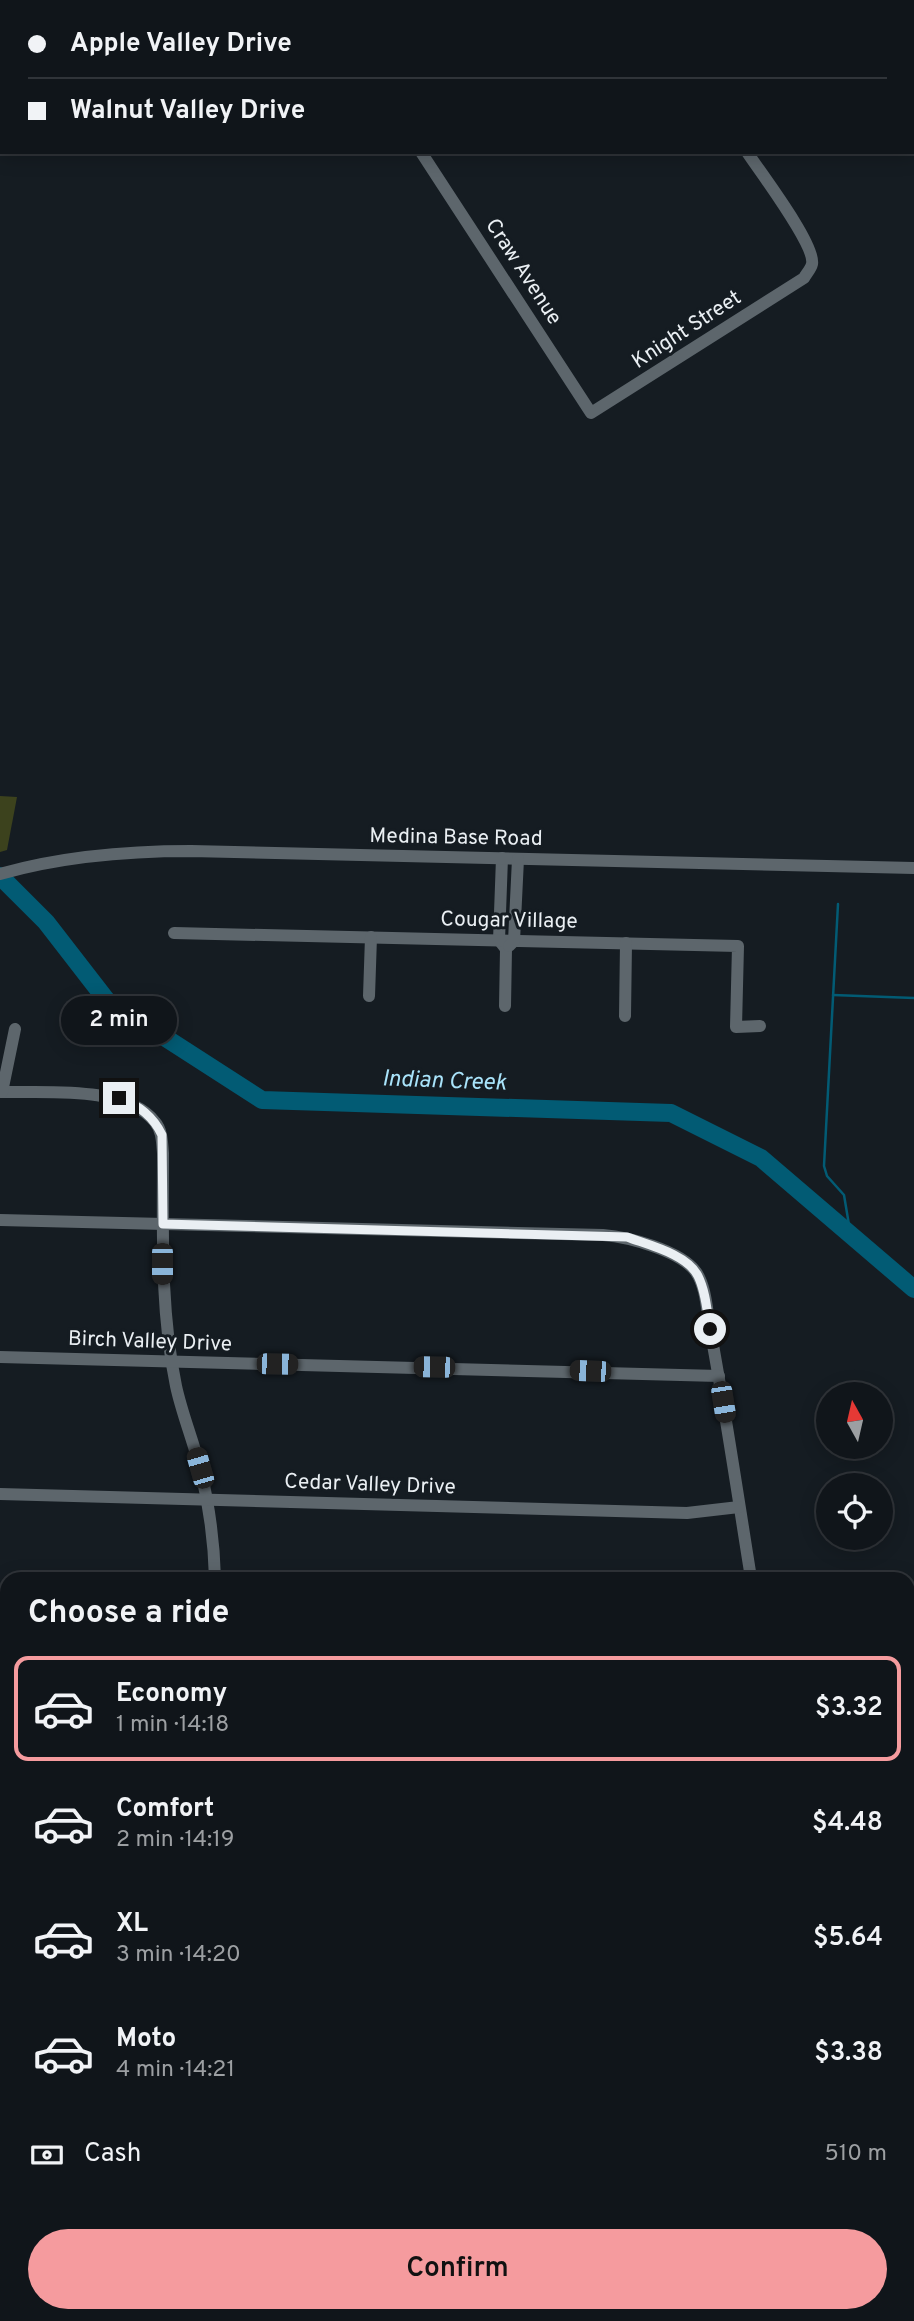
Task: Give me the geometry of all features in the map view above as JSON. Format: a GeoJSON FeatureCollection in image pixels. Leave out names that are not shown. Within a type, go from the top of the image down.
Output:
{"type":"FeatureCollection","features":[{"type":"Feature","properties":{"kind":"street","name":"Craw Avenue"},"geometry":{"type":"LineString","coordinates":[[422,154],[591,413]]}},
{"type":"Feature","properties":{"kind":"street","name":"Knight Street"},"geometry":{"type":"LineString","coordinates":[[591,413],[804,278],[812,263],[807,241],[748,154]]}},
{"type":"Feature","properties":{"kind":"street","name":"Medina Base Road"},"geometry":{"type":"LineString","coordinates":[[0,874],[72,858],[145,851],[914,868]]}},
{"type":"Feature","properties":{"kind":"street"},"geometry":{"type":"LineString","coordinates":[[502,858],[506,943],[505,1006]]}},
{"type":"Feature","properties":{"kind":"street"},"geometry":{"type":"LineString","coordinates":[[506,943],[518,859]]}},
{"type":"Feature","properties":{"kind":"street","name":"Cougar Village"},"geometry":{"type":"LineString","coordinates":[[174,933],[506,943],[738,946],[736,1027],[760,1026]]}},
{"type":"Feature","properties":{"kind":"street"},"geometry":{"type":"LineString","coordinates":[[369,996],[371,937]]}},
{"type":"Feature","properties":{"kind":"street"},"geometry":{"type":"LineString","coordinates":[[625,1016],[626,943]]}},
{"type":"Feature","properties":{"kind":"street"},"geometry":{"type":"LineString","coordinates":[[15,1029],[1,1092],[100,1096],[134,1103],[156,1123],[162,1135],[162,1283],[176,1388],[207,1501],[214,1572]]}},
{"type":"Feature","properties":{"kind":"street"},"geometry":{"type":"LineString","coordinates":[[0,1220],[627,1237],[672,1255],[697,1273],[701,1283],[719,1376],[750,1572]]}},
{"type":"Feature","properties":{"kind":"street","name":"Birch Valley Drive"},"geometry":{"type":"LineString","coordinates":[[0,1357],[719,1376]]}},
{"type":"Feature","properties":{"kind":"street","name":"Cedar Valley Drive"},"geometry":{"type":"LineString","coordinates":[[0,1494],[687,1513],[739,1507]]}},
{"type":"Feature","properties":{"kind":"green space"},"geometry":{"type":"Polygon","coordinates":[[[0,796],[17,797],[7,850],[0,852],[0,796]]]}},
{"type":"Feature","properties":{"kind":"waterway","name":"Indian Creek"},"geometry":{"type":"LineString","coordinates":[[0,876],[46,922],[111,1006],[262,1100],[671,1113],[761,1158],[914,1289]]}},
{"type":"Feature","properties":{"kind":"waterway"},"geometry":{"type":"LineString","coordinates":[[838,904],[824,1166],[827,1176],[844,1195],[851,1237]]}},
{"type":"Feature","properties":{"kind":"waterway"},"geometry":{"type":"LineString","coordinates":[[833,995],[914,998]]}},
{"type":"Feature","properties":{"kind":"route"},"geometry":{"type":"LineString","coordinates":[[119,1098],[134,1103],[146,1112],[162,1135],[163,1224],[627,1237],[672,1255],[697,1273],[710,1329]]}}]}
